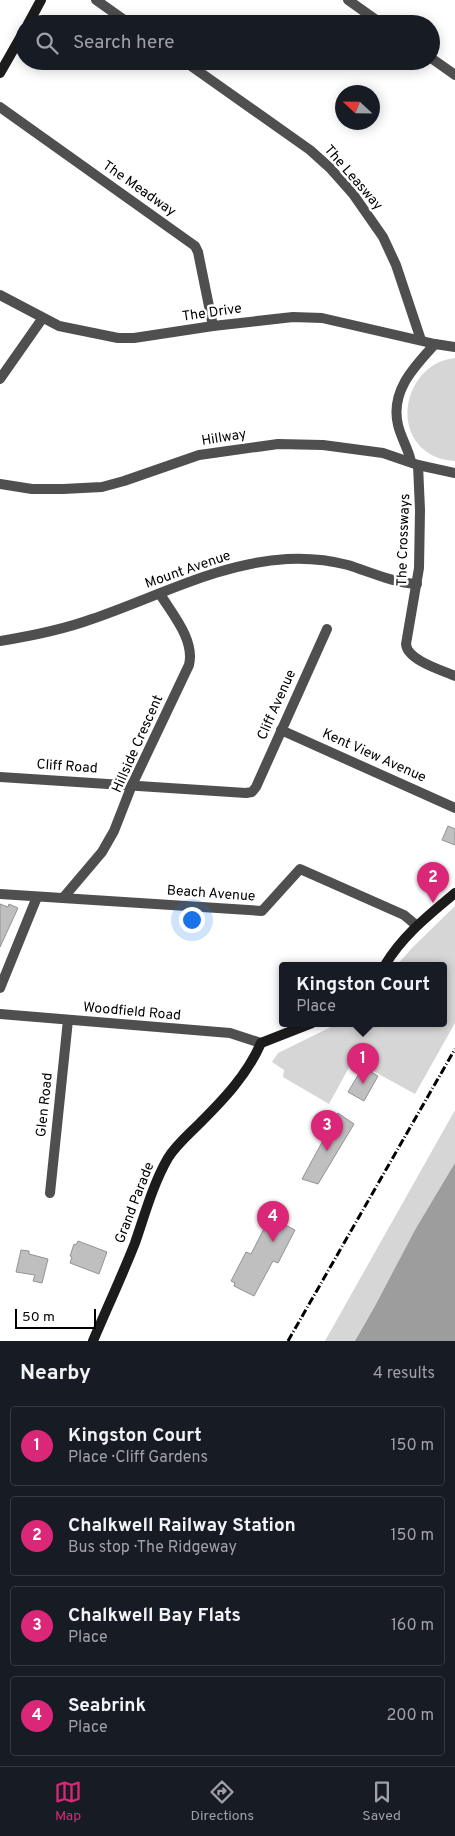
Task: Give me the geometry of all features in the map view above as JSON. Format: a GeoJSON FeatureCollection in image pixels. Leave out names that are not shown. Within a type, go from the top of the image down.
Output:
{"type":"FeatureCollection","features":[{"type":"Feature","properties":{"kind":"street"},"geometry":{"type":"LineString","coordinates":[[33,15],[41,0]]}},
{"type":"Feature","properties":{"kind":"street"},"geometry":{"type":"LineString","coordinates":[[96,0],[117,15]]}},
{"type":"Feature","properties":{"kind":"street"},"geometry":{"type":"LineString","coordinates":[[348,0],[369,15]]}},
{"type":"Feature","properties":{"kind":"street"},"geometry":{"type":"LineString","coordinates":[[0,74],[15,47]]}},
{"type":"Feature","properties":{"kind":"street"},"geometry":{"type":"LineString","coordinates":[[440,64],[455,75]]}},
{"type":"Feature","properties":{"kind":"street","name":"The Leasway"},"geometry":{"type":"LineString","coordinates":[[197,70],[310,150],[330,168],[353,194],[383,237],[396,265],[421,340]]}},
{"type":"Feature","properties":{"kind":"street","name":"The Meadway"},"geometry":{"type":"LineString","coordinates":[[0,107],[195,246],[198,252],[213,326]]}},
{"type":"Feature","properties":{"kind":"street","name":"The Drive"},"geometry":{"type":"LineString","coordinates":[[0,295],[42,319],[59,326],[118,338],[134,338],[213,326],[293,317],[322,318],[455,347]]}},
{"type":"Feature","properties":{"kind":"street"},"geometry":{"type":"LineString","coordinates":[[0,379],[42,319]]}},
{"type":"Feature","properties":{"kind":"street","name":"The Crossways"},"geometry":{"type":"LineString","coordinates":[[435,344],[411,370],[400,392],[397,413],[398,425],[415,464],[420,544],[417,584],[406,644],[407,650],[412,656],[455,676]]}},
{"type":"Feature","properties":{"kind":"street","name":"Hillway"},"geometry":{"type":"LineString","coordinates":[[0,484],[32,489],[63,490],[102,487],[199,456],[278,444],[323,444],[383,453],[415,464],[455,473]]}},
{"type":"Feature","properties":{"kind":"street","name":"Mount Avenue"},"geometry":{"type":"LineString","coordinates":[[0,641],[43,634],[92,619],[225,570],[288,559],[332,562],[404,583],[417,584]]}},
{"type":"Feature","properties":{"kind":"street","name":"Hillside Crescent"},"geometry":{"type":"LineString","coordinates":[[63,898],[102,852],[114,831],[132,785],[189,665],[191,656],[185,636],[160,594]]}},
{"type":"Feature","properties":{"kind":"street","name":"Cliff Avenue"},"geometry":{"type":"LineString","coordinates":[[252,792],[256,787],[327,629]]}},
{"type":"Feature","properties":{"kind":"street","name":"Kent View Avenue"},"geometry":{"type":"LineString","coordinates":[[281,730],[455,808]]}},
{"type":"Feature","properties":{"kind":"street","name":"Cliff Road"},"geometry":{"type":"LineString","coordinates":[[0,777],[252,792]]}},
{"type":"Feature","properties":{"kind":"street","name":"Beach Avenue"},"geometry":{"type":"LineString","coordinates":[[0,894],[262,911],[300,869],[404,915],[416,925]]}},
{"type":"Feature","properties":{"kind":"street"},"geometry":{"type":"LineString","coordinates":[[387,962],[400,943],[416,925],[455,893]]}},
{"type":"Feature","properties":{"kind":"street"},"geometry":{"type":"LineString","coordinates":[[0,988],[37,897]]}},
{"type":"Feature","properties":{"kind":"street","name":"Woodfield Road"},"geometry":{"type":"LineString","coordinates":[[0,1014],[230,1034],[260,1043]]}},
{"type":"Feature","properties":{"kind":"street","name":"Glen Road"},"geometry":{"type":"LineString","coordinates":[[50,1193],[68,1020]]}},
{"type":"Feature","properties":{"kind":"street"},"geometry":{"type":"LineString","coordinates":[[260,1043],[302,1027]]}},
{"type":"Feature","properties":{"kind":"street","name":"Grand Parade"},"geometry":{"type":"LineString","coordinates":[[93,1341],[134,1244],[158,1178],[169,1156],[182,1140],[222,1101],[241,1078],[254,1058],[260,1043]]}},
{"type":"Feature","properties":{"kind":"shaded area"},"geometry":{"type":"Polygon","coordinates":[[[455,358],[455,461],[438,458],[421,447],[412,433],[408,418],[409,402],[414,386],[424,373],[438,363],[455,358]]]}},
{"type":"Feature","properties":{"kind":"shaded area"},"geometry":{"type":"Polygon","coordinates":[[[455,906],[455,1023],[415,1094],[353,1060],[329,1104],[283,1077],[284,1070],[272,1062],[278,1053],[331,1027],[447,1027],[447,962],[400,962],[455,906]]]}},
{"type":"Feature","properties":{"kind":"shaded area"},"geometry":{"type":"Polygon","coordinates":[[[455,1110],[455,1341],[325,1341],[455,1110]]]}},
{"type":"Feature","properties":{"kind":"shaded area"},"geometry":{"type":"Polygon","coordinates":[[[455,1163],[455,1341],[355,1341],[415,1230],[455,1163]]]}},
{"type":"Feature","properties":{"kind":"building"},"geometry":{"type":"Polygon","coordinates":[[[448,826],[455,829],[455,845],[442,840],[448,826]]]}},
{"type":"Feature","properties":{"kind":"building"},"geometry":{"type":"Polygon","coordinates":[[[0,904],[8,907],[9,904],[18,908],[0,947],[0,904]]]}},
{"type":"Feature","properties":{"kind":"building"},"geometry":{"type":"Polygon","coordinates":[[[363,1067],[378,1076],[364,1101],[348,1092],[363,1067]]]}},
{"type":"Feature","properties":{"kind":"building"},"geometry":{"type":"Polygon","coordinates":[[[338,1113],[354,1124],[318,1184],[302,1179],[338,1113]]]}},
{"type":"Feature","properties":{"kind":"building"},"geometry":{"type":"Polygon","coordinates":[[[276,1220],[295,1230],[278,1263],[273,1261],[254,1296],[234,1286],[235,1283],[231,1281],[246,1252],[251,1254],[268,1221],[275,1224],[276,1220]]]}},
{"type":"Feature","properties":{"kind":"building"},"geometry":{"type":"Polygon","coordinates":[[[78,1241],[107,1252],[99,1274],[70,1263],[74,1244],[76,1245],[78,1241]]]}},
{"type":"Feature","properties":{"kind":"building"},"geometry":{"type":"Polygon","coordinates":[[[21,1250],[29,1251],[29,1254],[48,1259],[42,1283],[33,1281],[35,1275],[16,1272],[21,1250]]]}},
{"type":"Feature","properties":{"kind":"railway"},"geometry":{"type":"LineString","coordinates":[[288,1341],[455,1049]]}},
{"type":"Feature","properties":{"kind":"place","name":"Chalkwell Railway Station"},"geometry":{"type":"Point","coordinates":[433,903]}},
{"type":"Feature","properties":{"kind":"place","name":"Kingston Court"},"geometry":{"type":"Point","coordinates":[363,1084]}},
{"type":"Feature","properties":{"kind":"place","name":"Chalkwell Bay Flats"},"geometry":{"type":"Point","coordinates":[327,1151]}},
{"type":"Feature","properties":{"kind":"place","name":"Seabrink"},"geometry":{"type":"Point","coordinates":[273,1242]}}]}
